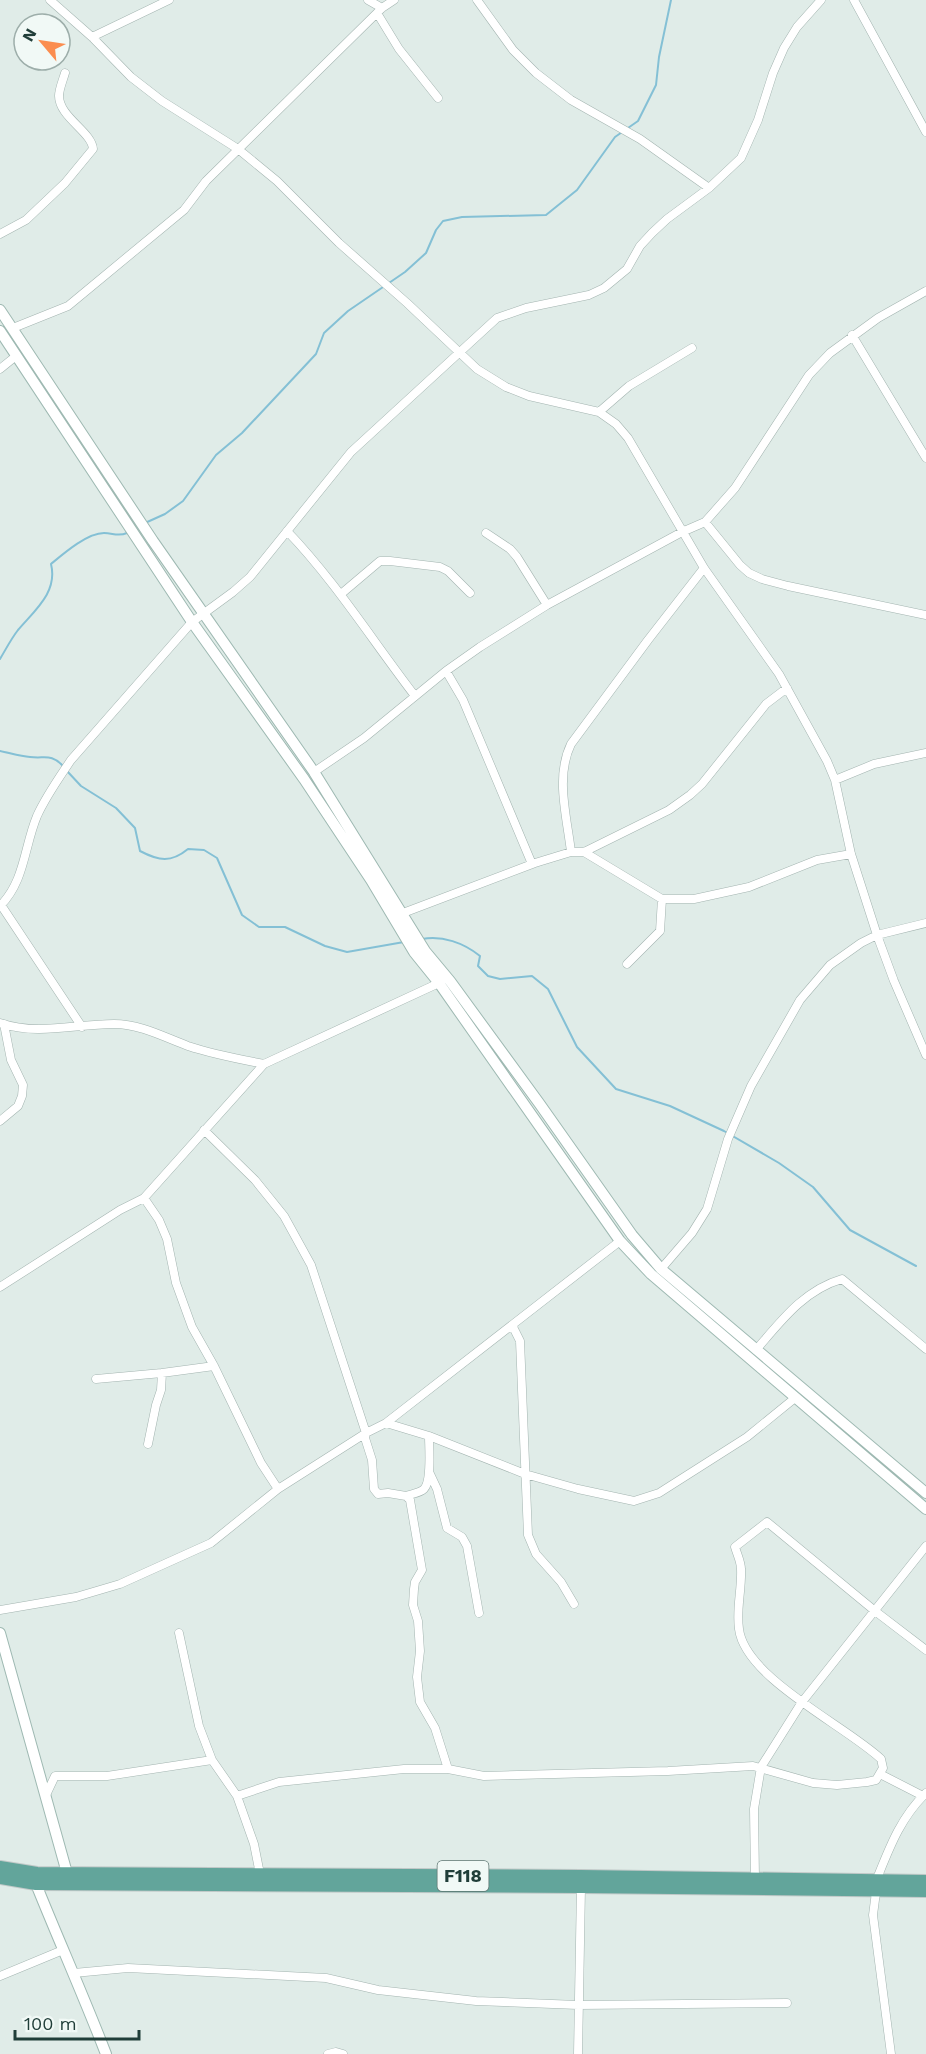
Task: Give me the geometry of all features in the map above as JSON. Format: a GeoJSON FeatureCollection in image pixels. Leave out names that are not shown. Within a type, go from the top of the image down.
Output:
{"type":"FeatureCollection","features":[{"type":"Feature","properties":{"kind":"main road"},"geometry":{"type":"LineString","coordinates":[[0,310],[153,541],[314,772],[439,983],[620,1241],[651,1274],[926,1509]]}},
{"type":"Feature","properties":{"kind":"main road"},"geometry":{"type":"LineString","coordinates":[[0,331],[192,622],[403,913],[407,928]]}},
{"type":"Feature","properties":{"kind":"main road"},"geometry":{"type":"LineString","coordinates":[[420,951],[450,981],[632,1235],[661,1269],[926,1493]]}},
{"type":"Feature","properties":{"kind":"main road"},"geometry":{"type":"LineString","coordinates":[[528,1110],[539,1103]]}},
{"type":"Feature","properties":{"kind":"main road"},"geometry":{"type":"LineString","coordinates":[[855,1449],[863,1438]]}},
{"type":"Feature","properties":{"kind":"main road"},"geometry":{"type":"LineString","coordinates":[[0,1634],[67,1873]]}},
{"type":"Feature","properties":{"kind":"main road","name":"F118"},"geometry":{"type":"LineString","coordinates":[[0,1867],[37,1873],[581,1876],[755,1880],[926,1891]]}},
{"type":"Feature","properties":{"kind":"main road","name":"F118"},"geometry":{"type":"LineString","coordinates":[[0,1878],[36,1884],[581,1887],[876,1886],[926,1881]]}},
{"type":"Feature","properties":{"kind":"main road"},"geometry":{"type":"LineString","coordinates":[[36,1884],[106,2054]]}},
{"type":"Feature","properties":{"kind":"street"},"geometry":{"type":"LineString","coordinates":[[50,0],[92,37],[131,77],[238,149],[277,181],[368,270],[477,369],[506,387],[529,396],[599,412],[616,424],[628,438],[704,568],[787,688],[827,761],[835,780],[851,854],[877,935],[926,1055]]}},
{"type":"Feature","properties":{"kind":"street"},"geometry":{"type":"LineString","coordinates":[[92,37],[169,0]]}},
{"type":"Feature","properties":{"kind":"street"},"geometry":{"type":"LineString","coordinates":[[368,0],[380,11],[399,49],[438,98]]}},
{"type":"Feature","properties":{"kind":"street"},"geometry":{"type":"LineString","coordinates":[[13,328],[68,306],[184,210],[206,182],[238,149],[394,0]]}},
{"type":"Feature","properties":{"kind":"street"},"geometry":{"type":"LineString","coordinates":[[477,0],[513,50],[536,73],[571,100],[640,139],[709,188]]}},
{"type":"Feature","properties":{"kind":"street"},"geometry":{"type":"LineString","coordinates":[[82,1027],[1,906],[18,880],[37,817],[54,784],[71,760],[192,622],[250,577],[351,452],[496,318],[526,308],[589,295],[604,288],[627,270],[640,246],[652,233],[709,188],[741,158],[758,120],[773,73],[784,48],[797,27],[821,0]]}},
{"type":"Feature","properties":{"kind":"street"},"geometry":{"type":"LineString","coordinates":[[854,0],[926,132]]}},
{"type":"Feature","properties":{"kind":"street"},"geometry":{"type":"LineString","coordinates":[[0,234],[26,220],[64,183],[93,149],[92,143],[71,120],[60,102],[59,94],[65,73]]}},
{"type":"Feature","properties":{"kind":"street"},"geometry":{"type":"LineString","coordinates":[[314,772],[364,738],[446,671],[547,605],[682,532],[705,522],[740,480],[810,375],[830,353],[852,335],[926,291]]}},
{"type":"Feature","properties":{"kind":"street"},"geometry":{"type":"LineString","coordinates":[[852,335],[926,458]]}},
{"type":"Feature","properties":{"kind":"street"},"geometry":{"type":"LineString","coordinates":[[599,412],[629,386],[692,348]]}},
{"type":"Feature","properties":{"kind":"street"},"geometry":{"type":"LineString","coordinates":[[0,369],[16,356]]}},
{"type":"Feature","properties":{"kind":"street"},"geometry":{"type":"LineString","coordinates":[[705,522],[740,565],[749,573],[762,579],[926,615]]}},
{"type":"Feature","properties":{"kind":"street"},"geometry":{"type":"LineString","coordinates":[[287,531],[341,594],[415,696]]}},
{"type":"Feature","properties":{"kind":"street"},"geometry":{"type":"LineString","coordinates":[[486,533],[510,549],[517,557],[547,605]]}},
{"type":"Feature","properties":{"kind":"street"},"geometry":{"type":"LineString","coordinates":[[341,594],[380,561],[440,567],[448,571],[470,593]]}},
{"type":"Feature","properties":{"kind":"street"},"geometry":{"type":"LineString","coordinates":[[572,852],[563,780],[566,754],[648,640],[704,568]]}},
{"type":"Feature","properties":{"kind":"street"},"geometry":{"type":"LineString","coordinates":[[446,671],[463,700],[532,864]]}},
{"type":"Feature","properties":{"kind":"street"},"geometry":{"type":"LineString","coordinates":[[403,913],[532,864],[572,852],[584,852],[669,810],[702,784],[766,704],[787,688]]}},
{"type":"Feature","properties":{"kind":"street"},"geometry":{"type":"LineString","coordinates":[[835,780],[874,764],[926,753]]}},
{"type":"Feature","properties":{"kind":"street"},"geometry":{"type":"LineString","coordinates":[[584,852],[662,899],[694,899],[749,887],[817,860],[851,854]]}},
{"type":"Feature","properties":{"kind":"street"},"geometry":{"type":"LineString","coordinates":[[627,964],[660,931],[662,899]]}},
{"type":"Feature","properties":{"kind":"street"},"geometry":{"type":"LineString","coordinates":[[661,1269],[692,1233],[707,1209],[728,1139],[761,1066],[800,1000],[830,965],[861,943],[877,935],[926,923]]}},
{"type":"Feature","properties":{"kind":"street"},"geometry":{"type":"LineString","coordinates":[[0,1287],[120,1210],[144,1198],[264,1064],[439,983]]}},
{"type":"Feature","properties":{"kind":"street"},"geometry":{"type":"LineString","coordinates":[[0,1121],[18,1106],[23,1085],[10,1060],[2,1023],[35,1029],[114,1024],[133,1027],[211,1053],[264,1064]]}},
{"type":"Feature","properties":{"kind":"street"},"geometry":{"type":"LineString","coordinates":[[204,1130],[255,1180],[284,1216],[311,1265],[366,1433],[365,1438],[372,1460],[374,1489],[378,1494],[406,1496],[423,1490],[429,1473],[429,1436]]}},
{"type":"Feature","properties":{"kind":"street"},"geometry":{"type":"LineString","coordinates":[[144,1198],[159,1220],[167,1239],[176,1283],[192,1327],[214,1366],[261,1463],[278,1489]]}},
{"type":"Feature","properties":{"kind":"street"},"geometry":{"type":"LineString","coordinates":[[0,1610],[76,1597],[120,1584],[211,1543],[278,1489],[366,1433],[386,1423],[620,1241]]}},
{"type":"Feature","properties":{"kind":"street"},"geometry":{"type":"LineString","coordinates":[[756,1350],[798,1303],[842,1279],[926,1349]]}},
{"type":"Feature","properties":{"kind":"street"},"geometry":{"type":"LineString","coordinates":[[512,1325],[520,1341],[528,1535],[536,1554],[561,1582],[574,1604]]}},
{"type":"Feature","properties":{"kind":"street"},"geometry":{"type":"LineString","coordinates":[[96,1379],[214,1366]]}},
{"type":"Feature","properties":{"kind":"street"},"geometry":{"type":"LineString","coordinates":[[148,1444],[161,1390],[162,1373]]}},
{"type":"Feature","properties":{"kind":"street"},"geometry":{"type":"LineString","coordinates":[[386,1423],[429,1436],[525,1474],[578,1489],[634,1501],[659,1493],[747,1437],[795,1398]]}},
{"type":"Feature","properties":{"kind":"street"},"geometry":{"type":"LineString","coordinates":[[429,1473],[437,1489],[447,1528],[462,1537],[467,1546],[479,1612]]}},
{"type":"Feature","properties":{"kind":"street"},"geometry":{"type":"LineString","coordinates":[[406,1496],[410,1500],[422,1570],[415,1582],[413,1605],[418,1622],[420,1651],[417,1677],[420,1702],[435,1728],[448,1769]]}},
{"type":"Feature","properties":{"kind":"street"},"geometry":{"type":"LineString","coordinates":[[237,1796],[279,1782],[404,1769],[448,1769],[484,1776],[760,1767],[788,1778],[813,1783],[837,1785],[876,1780],[883,1763],[878,1755],[802,1702],[758,1665],[745,1649],[739,1629],[741,1568],[735,1547],[767,1522],[926,1650]]}},
{"type":"Feature","properties":{"kind":"street"},"geometry":{"type":"LineString","coordinates":[[755,1880],[754,1809],[760,1767],[802,1702],[926,1546]]}},
{"type":"Feature","properties":{"kind":"street"},"geometry":{"type":"LineString","coordinates":[[179,1633],[195,1712],[212,1760],[237,1796],[254,1844],[261,1874]]}},
{"type":"Feature","properties":{"kind":"street"},"geometry":{"type":"LineString","coordinates":[[46,1796],[55,1776],[107,1776],[212,1760]]}},
{"type":"Feature","properties":{"kind":"street"},"geometry":{"type":"LineString","coordinates":[[880,1774],[924,1794],[895,1833],[876,1886],[873,1914],[891,2054]]}},
{"type":"Feature","properties":{"kind":"street"},"geometry":{"type":"LineString","coordinates":[[578,2054],[581,1887]]}},
{"type":"Feature","properties":{"kind":"street"},"geometry":{"type":"LineString","coordinates":[[0,1976],[63,1950]]}},
{"type":"Feature","properties":{"kind":"street"},"geometry":{"type":"LineString","coordinates":[[74,1973],[128,1968],[326,1978],[378,1990],[424,1997],[476,2001],[578,2005],[788,2003]]}},
{"type":"Feature","properties":{"kind":"street"},"geometry":{"type":"LineString","coordinates":[[328,2054],[336,2052],[343,2054]]}},
{"type":"Feature","properties":{"kind":"waterway"},"geometry":{"type":"LineString","coordinates":[[145,523],[165,514],[183,501],[216,455],[242,433],[316,354],[324,333],[348,311],[405,272],[426,253],[436,230],[443,221],[462,217],[546,215],[577,190],[615,137],[638,121],[656,85],[659,57],[671,0]]}},
{"type":"Feature","properties":{"kind":"waterway"},"geometry":{"type":"LineString","coordinates":[[0,659],[15,633],[44,600],[51,583],[51,564],[90,536],[104,533],[118,535],[127,533]]}},
{"type":"Feature","properties":{"kind":"waterway"},"geometry":{"type":"LineString","coordinates":[[0,751],[26,757],[51,758],[63,766]]}},
{"type":"Feature","properties":{"kind":"waterway"},"geometry":{"type":"LineString","coordinates":[[67,771],[81,786],[116,808],[135,828],[140,851],[165,859],[176,857],[188,849],[204,850],[217,858],[242,915],[259,927],[285,927],[325,946],[347,952],[404,942]]}},
{"type":"Feature","properties":{"kind":"waterway"},"geometry":{"type":"LineString","coordinates":[[422,939],[445,939],[467,947],[480,956],[478,966],[488,976],[500,979],[532,976],[548,989],[577,1047],[616,1089],[670,1106],[724,1131],[779,1163],[813,1187],[850,1230],[916,1266]]}}]}
